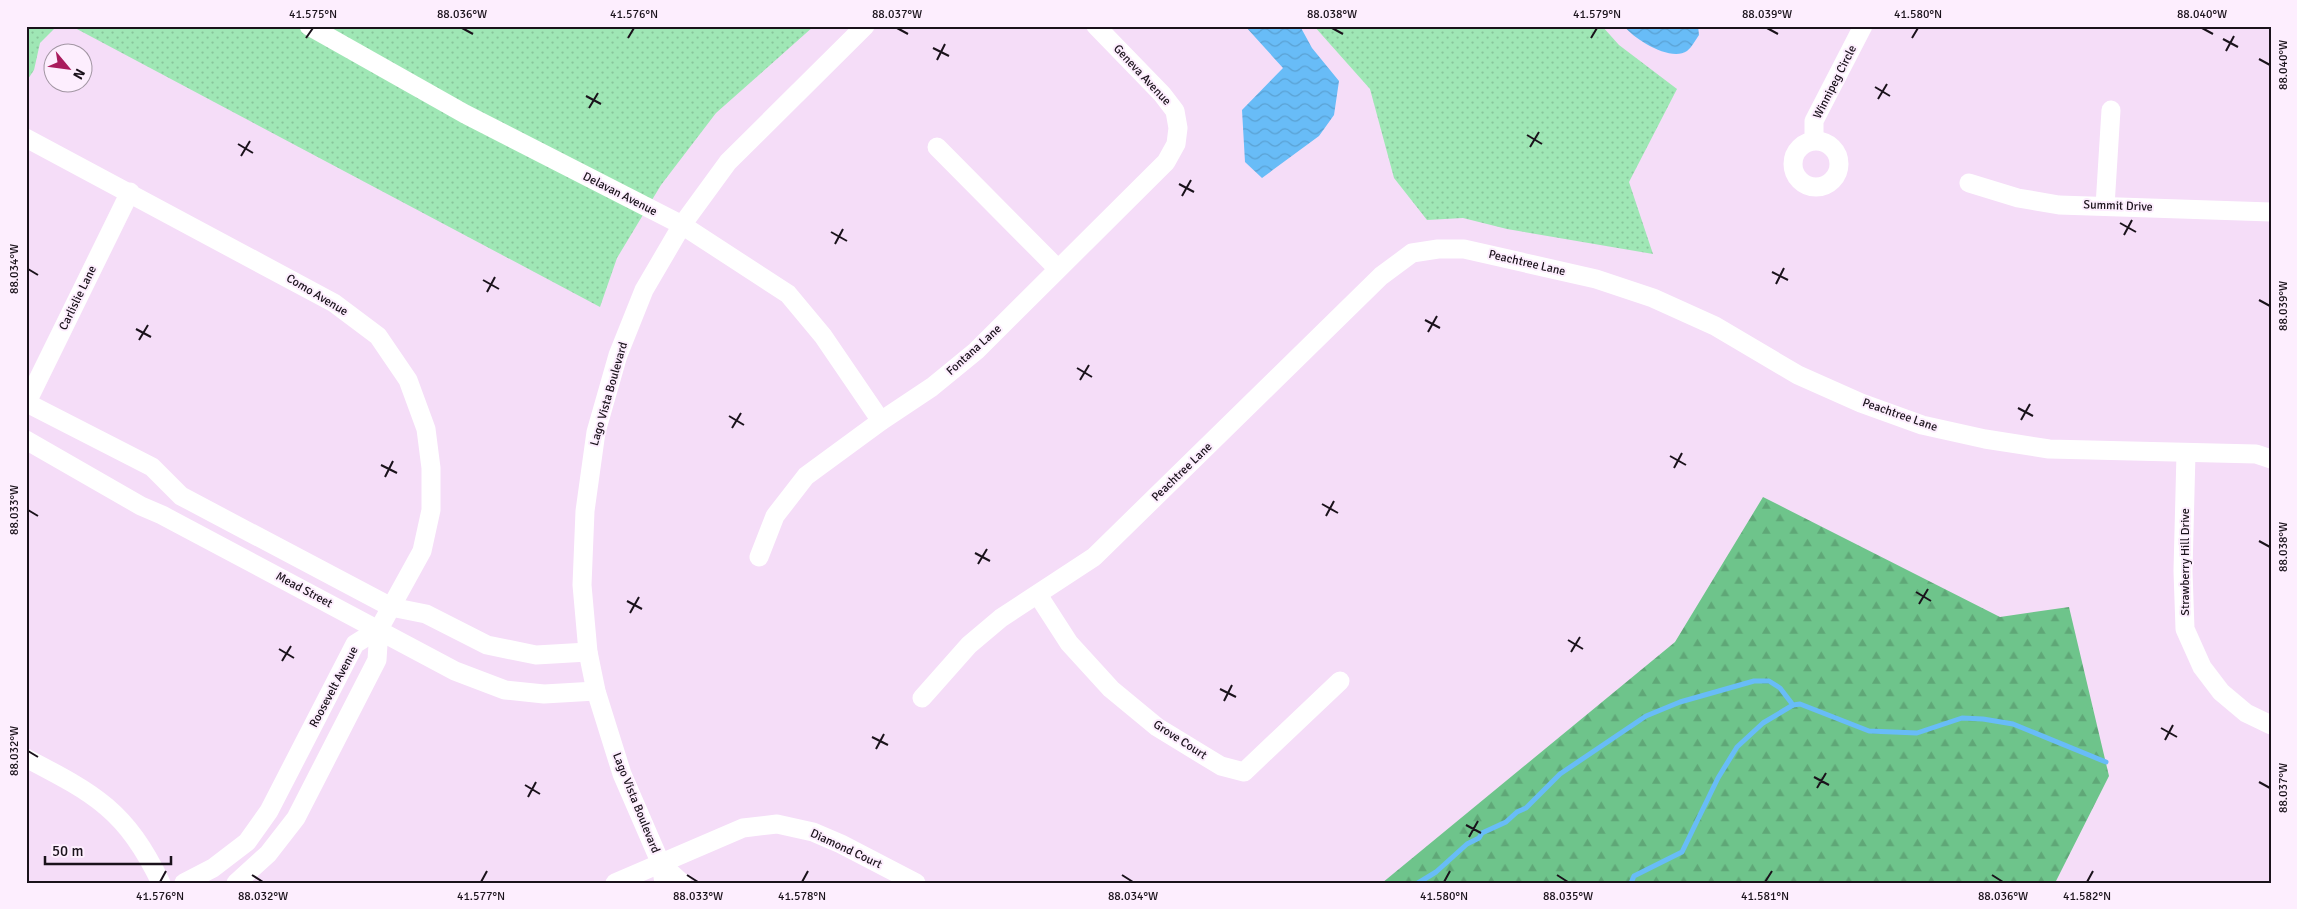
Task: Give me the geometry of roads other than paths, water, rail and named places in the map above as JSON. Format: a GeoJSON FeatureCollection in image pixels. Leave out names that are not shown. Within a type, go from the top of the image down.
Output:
{"type":"FeatureCollection","features":[{"type":"Feature","properties":{"kind":"street","name":"Delavan Avenue"},"geometry":{"type":"LineString","coordinates":[[309,26],[465,114],[682,226],[788,294],[824,336],[881,421]]}},
{"type":"Feature","properties":{"kind":"street","name":"Lago Vista Boulevard"},"geometry":{"type":"LineString","coordinates":[[664,883],[661,864],[622,774],[596,691],[588,652],[582,585],[585,510],[596,432],[618,356],[644,290],[682,226],[728,162],[865,26]]}},
{"type":"Feature","properties":{"kind":"street","name":"Geneva Avenue"},"geometry":{"type":"LineString","coordinates":[[1096,26],[1162,94],[1175,111],[1178,128]]}},
{"type":"Feature","properties":{"kind":"street","name":"Winnipeg Circle"},"geometry":{"type":"LineString","coordinates":[[1814,140],[1814,120],[1863,26]]}},
{"type":"Feature","properties":{"kind":"street"},"geometry":{"type":"LineString","coordinates":[[2105,206],[2111,110]]}},
{"type":"Feature","properties":{"kind":"street","name":"Fontana Lane"},"geometry":{"type":"LineString","coordinates":[[759,557],[775,516],[806,476],[881,421],[932,387],[976,351],[1166,162],[1176,144],[1178,128]]}},
{"type":"Feature","properties":{"kind":"street","name":"Como Avenue"},"geometry":{"type":"LineString","coordinates":[[26,138],[130,192],[334,303],[378,336],[408,380],[426,429],[431,468],[431,510],[422,551],[379,629]]}},
{"type":"Feature","properties":{"kind":"street"},"geometry":{"type":"LineString","coordinates":[[937,147],[1058,269]]}},
{"type":"Feature","properties":{"kind":"street","name":"Summit Drive"},"geometry":{"type":"LineString","coordinates":[[1969,183],[2026,199],[2058,204],[2271,212]]}},
{"type":"Feature","properties":{"kind":"street","name":"Carlislie Lane"},"geometry":{"type":"LineString","coordinates":[[27,404],[130,192]]}},
{"type":"Feature","properties":{"kind":"street","name":"Peachtree Lane"},"geometry":{"type":"LineString","coordinates":[[922,698],[969,645],[1001,618],[1101,551],[1381,276],[1412,254],[1438,248],[1464,249],[1586,277],[1654,298],[1715,326],[1798,374],[1861,403],[1922,425],[1985,439],[2049,449],[2256,454],[2271,459]]}},
{"type":"Feature","properties":{"kind":"street","name":"Mead Street"},"geometry":{"type":"LineString","coordinates":[[27,404],[152,467],[181,496],[391,607],[426,614],[487,645],[536,655],[588,652]]}},
{"type":"Feature","properties":{"kind":"street","name":"Mead Street"},"geometry":{"type":"LineString","coordinates":[[26,440],[142,506],[379,629],[455,671],[505,690],[544,694],[596,691]]}},
{"type":"Feature","properties":{"kind":"street","name":"Strawberry Hill Drive"},"geometry":{"type":"LineString","coordinates":[[2186,452],[2183,571],[2185,629],[2202,667],[2221,692],[2246,714],[2271,725]]}},
{"type":"Feature","properties":{"kind":"street","name":"Grove Court"},"geometry":{"type":"LineString","coordinates":[[1038,595],[1069,643],[1111,689],[1157,727],[1221,766],[1244,772],[1340,681]]}},
{"type":"Feature","properties":{"kind":"street","name":"Roosevelt Avenue"},"geometry":{"type":"LineString","coordinates":[[184,883],[213,868],[247,842],[269,811],[355,644],[379,629]]}},
{"type":"Feature","properties":{"kind":"street","name":"Roosevelt Avenue"},"geometry":{"type":"LineString","coordinates":[[236,883],[268,854],[296,818],[377,660],[379,629]]}},
{"type":"Feature","properties":{"kind":"street"},"geometry":{"type":"LineString","coordinates":[[26,758],[76,784],[111,809],[129,828],[161,883]]}},
{"type":"Feature","properties":{"kind":"street","name":"Diamond Court"},"geometry":{"type":"LineString","coordinates":[[615,883],[743,828],[777,824],[813,832],[916,883]]}},
{"type":"Feature","properties":{"kind":"street","name":"Lago Vista Boulevard"},"geometry":{"type":"LineString","coordinates":[[661,864],[682,883]]}},
{"type":"Feature","properties":{"kind":"water"},"geometry":{"type":"Polygon","coordinates":[[[1245,26],[1300,26],[1312,48],[1339,81],[1334,115],[1319,136],[1262,178],[1245,162],[1242,110],[1283,68],[1245,26]]]}},
{"type":"Feature","properties":{"kind":"water"},"geometry":{"type":"Polygon","coordinates":[[[1624,26],[1698,26],[1699,35],[1687,51],[1680,54],[1672,54],[1663,52],[1645,43],[1629,32],[1624,26]]]}},
{"type":"Feature","properties":{"kind":"waterway"},"geometry":{"type":"LineString","coordinates":[[1418,883],[1436,872],[1467,844],[1479,838],[1482,833],[1506,822],[1517,812],[1526,808],[1560,774],[1646,716],[1680,702],[1754,681],[1769,681],[1780,688],[1793,705]]}},
{"type":"Feature","properties":{"kind":"waterway"},"geometry":{"type":"LineString","coordinates":[[1631,883],[1634,876],[1682,852],[1718,778],[1737,747],[1763,723],[1793,705],[1800,704],[1869,731],[1917,733],[1962,718],[2013,724],[2106,762]]}}]}
